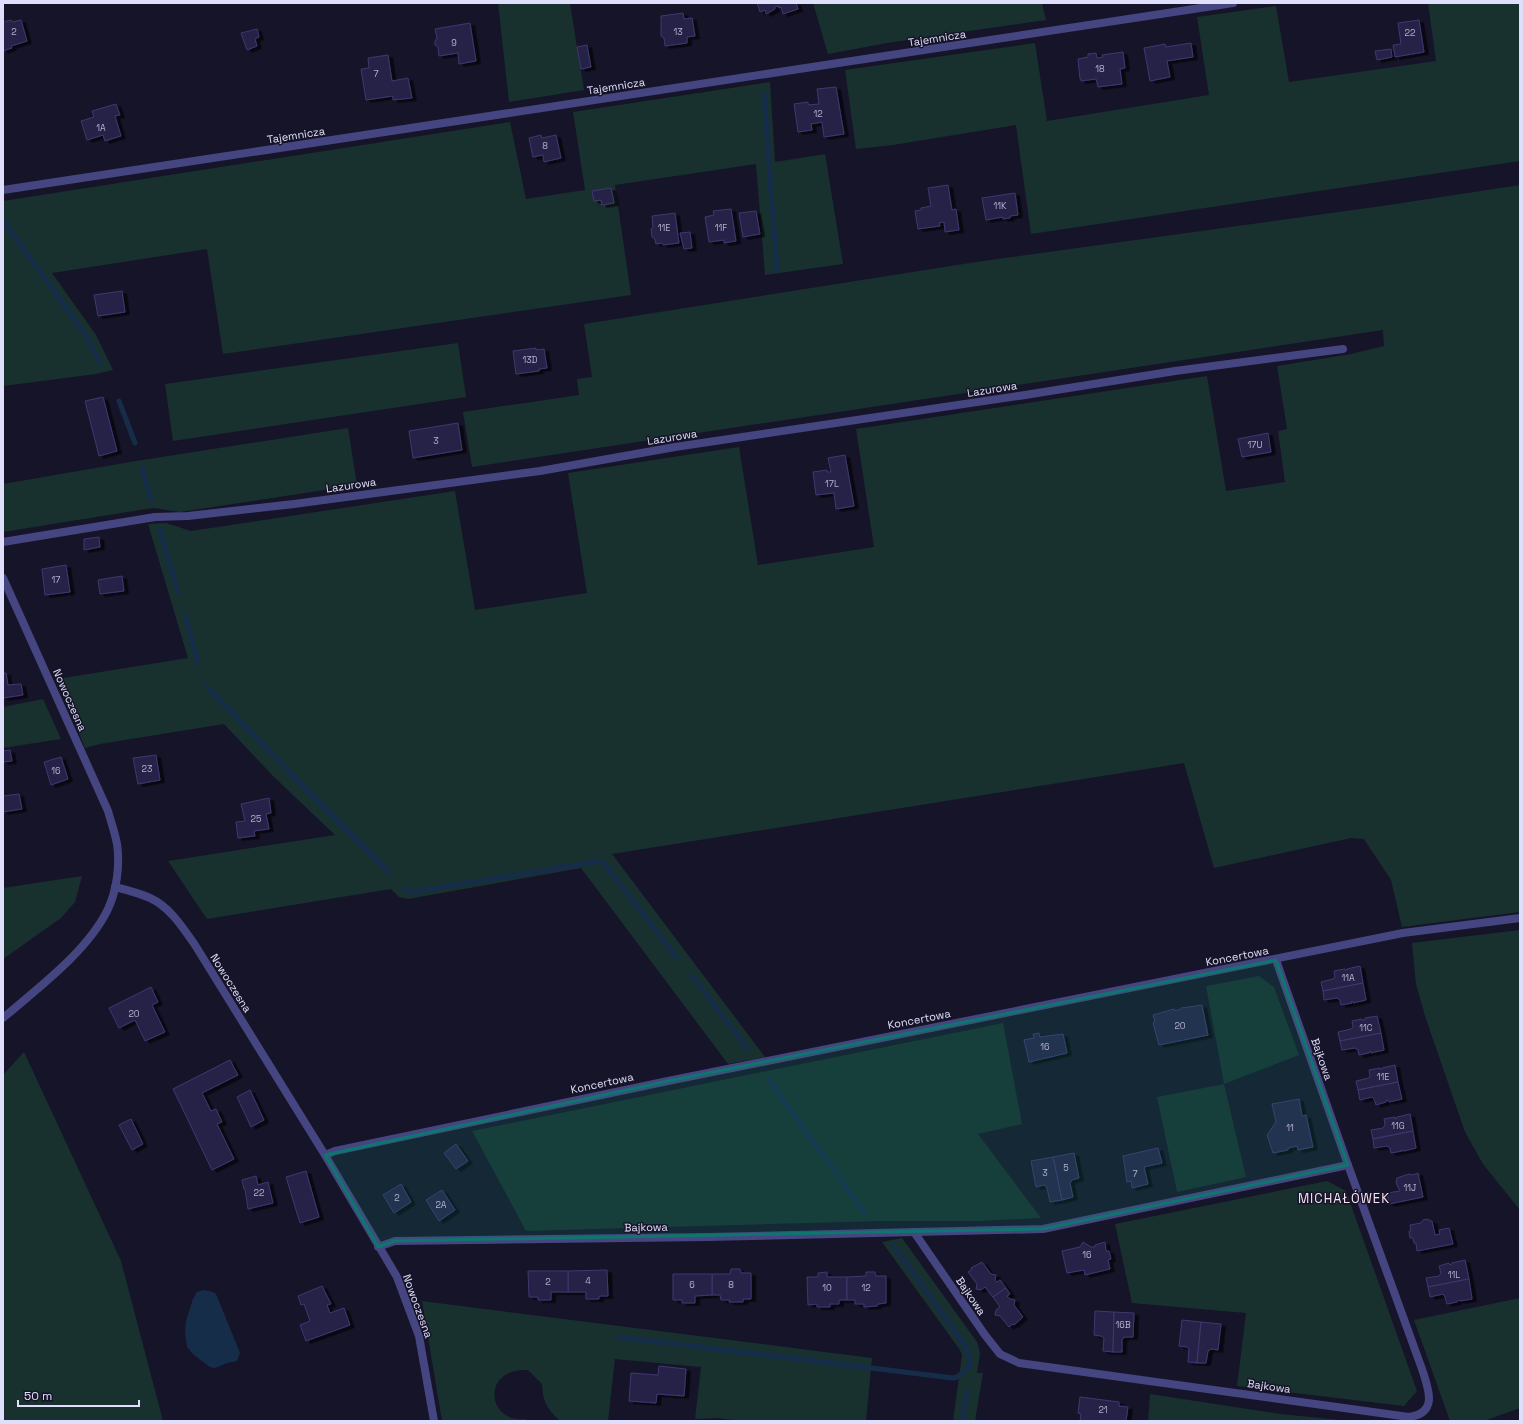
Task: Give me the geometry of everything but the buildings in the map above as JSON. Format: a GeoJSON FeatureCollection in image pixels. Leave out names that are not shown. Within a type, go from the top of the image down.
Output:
{"type":"FeatureCollection","features":[{"type":"Feature","properties":{"kind":"street","name":"Tajemnicza"},"geometry":{"type":"LineString","coordinates":[[3,190],[1233,3]]}},
{"type":"Feature","properties":{"kind":"street","name":"Lazurowa"},"geometry":{"type":"LineString","coordinates":[[3,542],[155,517],[188,516],[248,509],[540,470],[675,447],[1002,399],[1175,371],[1343,349]]}},
{"type":"Feature","properties":{"kind":"street","name":"Nowoczesna"},"geometry":{"type":"LineString","coordinates":[[3,578],[108,811],[117,844],[117,870],[115,887],[152,899],[167,910],[179,923],[195,945],[325,1155],[397,1277],[419,1336],[434,1421]]}},
{"type":"Feature","properties":{"kind":"street"},"geometry":{"type":"LineString","coordinates":[[3,1018],[79,951],[108,909],[115,887]]}},
{"type":"Feature","properties":{"kind":"street","name":"Koncertowa"},"geometry":{"type":"LineString","coordinates":[[325,1155],[335,1151],[645,1086],[1276,960],[1403,933],[1520,918]]}},
{"type":"Feature","properties":{"kind":"street","name":"Bajkowa"},"geometry":{"type":"LineString","coordinates":[[914,1232],[985,1335],[1000,1354],[1019,1363],[1401,1416],[1414,1416],[1426,1410],[1429,1404],[1428,1392],[1422,1369],[1276,960]]}},
{"type":"Feature","properties":{"kind":"street","name":"Bajkowa"},"geometry":{"type":"LineString","coordinates":[[378,1247],[395,1241],[707,1237],[1043,1229],[1348,1165]]}},
{"type":"Feature","properties":{"kind":"highlighted area"},"geometry":{"type":"Polygon","coordinates":[[[1276,960],[1348,1165],[1043,1229],[395,1241],[378,1247],[325,1155],[668,1081],[1276,960]]]}},
{"type":"Feature","properties":{"kind":"green space"},"geometry":{"type":"Polygon","coordinates":[[[498,3],[577,3],[570,4],[584,90],[509,102],[498,3]]]}},
{"type":"Feature","properties":{"kind":"green space"},"geometry":{"type":"Polygon","coordinates":[[[813,3],[1042,3],[1046,20],[887,43],[828,54],[813,3]]]}},
{"type":"Feature","properties":{"kind":"green space"},"geometry":{"type":"Polygon","coordinates":[[[1428,3],[1520,3],[1520,161],[1031,234],[1016,125],[893,145],[856,149],[845,70],[1035,43],[1047,121],[1209,95],[1197,17],[1276,6],[1289,82],[1436,61],[1428,3]]]}},
{"type":"Feature","properties":{"kind":"green space"},"geometry":{"type":"Polygon","coordinates":[[[770,82],[775,162],[825,154],[843,264],[765,275],[756,164],[615,185],[631,295],[223,354],[207,249],[52,273],[96,335],[113,370],[96,374],[3,386],[3,201],[510,122],[526,199],[585,190],[573,112],[770,82]]]}},
{"type":"Feature","properties":{"kind":"green space"},"geometry":{"type":"Polygon","coordinates":[[[1520,185],[1520,912],[1402,927],[1391,880],[1364,839],[1351,838],[1214,868],[1184,763],[612,854],[765,1057],[728,1064],[581,868],[408,899],[399,897],[391,889],[207,919],[168,861],[335,835],[274,777],[224,724],[100,744],[85,748],[57,679],[188,658],[148,524],[166,523],[191,531],[455,491],[475,610],[587,593],[568,473],[739,447],[758,565],[874,547],[856,429],[1207,376],[1226,491],[1285,482],[1278,431],[1287,429],[1277,366],[1351,354],[1384,346],[1383,330],[472,467],[463,412],[579,395],[577,379],[592,377],[584,324],[976,262],[1389,205],[1520,185]]]}},
{"type":"Feature","properties":{"kind":"green space"},"geometry":{"type":"Polygon","coordinates":[[[458,343],[466,397],[173,441],[165,384],[458,343]]]}},
{"type":"Feature","properties":{"kind":"green space"},"geometry":{"type":"Polygon","coordinates":[[[348,428],[357,485],[180,512],[154,508],[146,509],[3,532],[3,484],[136,461],[348,428]]]}},
{"type":"Feature","properties":{"kind":"green space"},"geometry":{"type":"Polygon","coordinates":[[[43,699],[61,739],[3,748],[3,707],[43,699]]]}},
{"type":"Feature","properties":{"kind":"green space"},"geometry":{"type":"Polygon","coordinates":[[[82,876],[75,902],[61,918],[3,959],[3,888],[82,876]]]}},
{"type":"Feature","properties":{"kind":"green space"},"geometry":{"type":"Polygon","coordinates":[[[1520,930],[1520,1210],[1483,1164],[1465,1132],[1425,1016],[1416,984],[1412,943],[1520,930]]]}},
{"type":"Feature","properties":{"kind":"green space"},"geometry":{"type":"Polygon","coordinates":[[[1259,976],[1274,987],[1299,1055],[1224,1084],[1206,986],[1259,976]]]}},
{"type":"Feature","properties":{"kind":"green space"},"geometry":{"type":"Polygon","coordinates":[[[1003,1023],[1022,1124],[978,1134],[1041,1218],[979,1221],[882,1221],[526,1231],[472,1131],[1003,1023]]]}},
{"type":"Feature","properties":{"kind":"green space"},"geometry":{"type":"Polygon","coordinates":[[[24,1052],[121,1261],[163,1421],[3,1421],[3,1075],[24,1052]]]}},
{"type":"Feature","properties":{"kind":"green space"},"geometry":{"type":"Polygon","coordinates":[[[1224,1084],[1246,1177],[1177,1192],[1157,1097],[1224,1084]]]}},
{"type":"Feature","properties":{"kind":"green space"},"geometry":{"type":"Polygon","coordinates":[[[1327,1181],[1346,1191],[1417,1391],[1404,1406],[1237,1386],[1246,1313],[1132,1303],[1115,1224],[1327,1181]]]}},
{"type":"Feature","properties":{"kind":"green space"},"geometry":{"type":"Polygon","coordinates":[[[902,1238],[977,1342],[980,1353],[977,1373],[983,1373],[975,1421],[953,1421],[962,1355],[960,1350],[882,1242],[902,1238]]]}},
{"type":"Feature","properties":{"kind":"green space"},"geometry":{"type":"Polygon","coordinates":[[[1520,1298],[1520,1408],[1484,1421],[1450,1421],[1414,1320],[1520,1298]]]}},
{"type":"Feature","properties":{"kind":"green space"},"geometry":{"type":"Polygon","coordinates":[[[422,1301],[872,1358],[866,1421],[744,1421],[716,1418],[695,1419],[701,1367],[615,1359],[608,1421],[560,1421],[546,1405],[543,1396],[542,1384],[528,1370],[513,1371],[502,1377],[496,1386],[494,1395],[497,1405],[503,1413],[513,1418],[526,1419],[528,1421],[442,1421],[422,1301]]]}},
{"type":"Feature","properties":{"kind":"green space"},"geometry":{"type":"Polygon","coordinates":[[[1150,1394],[1281,1414],[1349,1421],[1148,1421],[1150,1394]]]}},
{"type":"Feature","properties":{"kind":"water"},"geometry":{"type":"Polygon","coordinates":[[[204,1290],[216,1294],[240,1353],[237,1361],[215,1368],[210,1367],[194,1355],[187,1347],[185,1332],[186,1321],[193,1299],[197,1292],[204,1290]]]}},
{"type":"Feature","properties":{"kind":"waterway"},"geometry":{"type":"LineString","coordinates":[[764,94],[777,271]]}},
{"type":"Feature","properties":{"kind":"waterway"},"geometry":{"type":"LineString","coordinates":[[3,221],[83,331],[100,363]]}},
{"type":"Feature","properties":{"kind":"waterway"},"geometry":{"type":"LineString","coordinates":[[119,401],[135,443]]}},
{"type":"Feature","properties":{"kind":"waterway"},"geometry":{"type":"LineString","coordinates":[[142,468],[151,500]]}},
{"type":"Feature","properties":{"kind":"waterway"},"geometry":{"type":"LineString","coordinates":[[160,530],[178,592]]}},
{"type":"Feature","properties":{"kind":"waterway"},"geometry":{"type":"LineString","coordinates":[[185,615],[198,662]]}},
{"type":"Feature","properties":{"kind":"waterway"},"geometry":{"type":"LineString","coordinates":[[207,687],[389,872]]}},
{"type":"Feature","properties":{"kind":"waterway"},"geometry":{"type":"LineString","coordinates":[[405,889],[412,892],[600,861],[603,862],[676,957]]}},
{"type":"Feature","properties":{"kind":"waterway"},"geometry":{"type":"LineString","coordinates":[[692,976],[747,1048]]}},
{"type":"Feature","properties":{"kind":"waterway"},"geometry":{"type":"LineString","coordinates":[[769,1080],[864,1212]]}},
{"type":"Feature","properties":{"kind":"waterway"},"geometry":{"type":"LineString","coordinates":[[618,1337],[953,1378],[957,1377],[971,1366],[966,1347],[894,1246]]}},
{"type":"Feature","properties":{"kind":"waterway"},"geometry":{"type":"LineString","coordinates":[[962,1421],[967,1392]]}},
{"type":"Feature","properties":{"kind":"district","name":"MICHAŁÓWEK"},"geometry":{"type":"Point","coordinates":[1344,1198]}}]}
